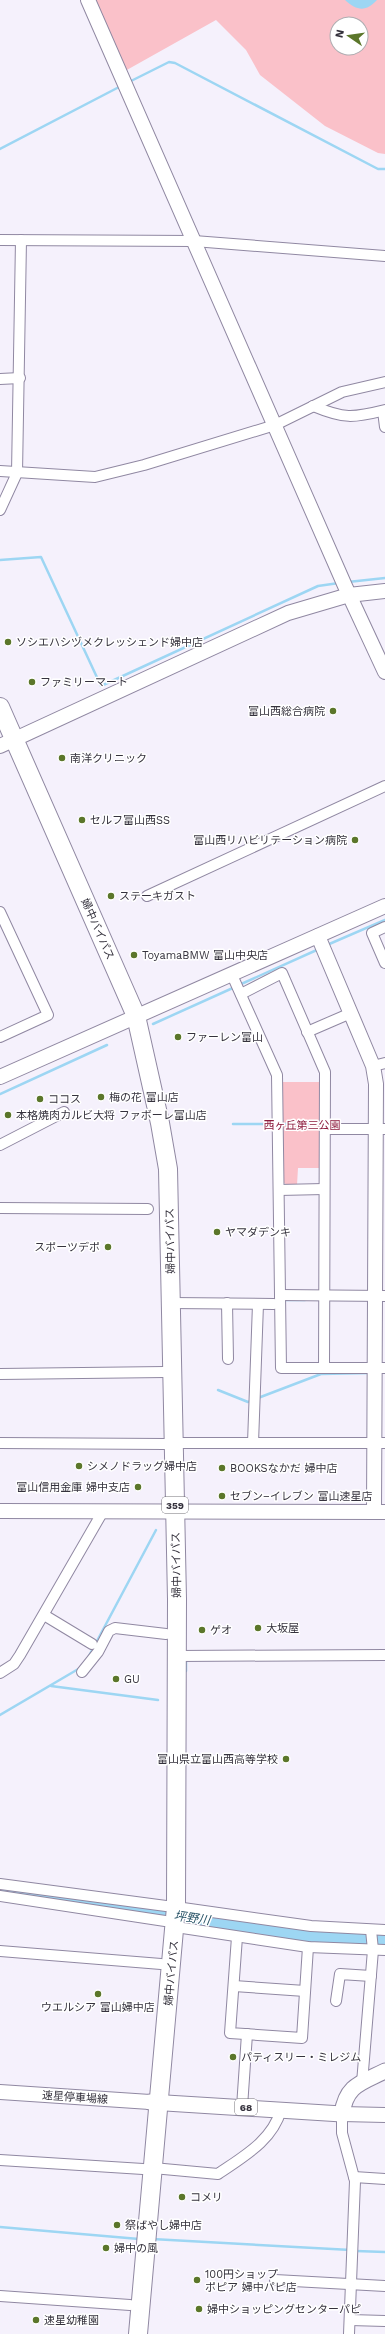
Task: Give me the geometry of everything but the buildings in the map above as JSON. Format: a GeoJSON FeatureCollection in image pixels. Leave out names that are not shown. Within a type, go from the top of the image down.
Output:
{"type":"FeatureCollection","features":[{"type":"Feature","properties":{"kind":"highway","name":"婦中バイパス"},"geometry":{"type":"LineString","coordinates":[[0,707],[5,740],[131,1019],[160,1123],[168,1169],[171,1303],[169,1444]]}},
{"type":"Feature","properties":{"kind":"highway","name":"婦中バイパス"},"geometry":{"type":"LineString","coordinates":[[127,2334],[155,2103],[171,1915],[178,1656],[165,1372],[163,1189],[157,1147],[131,1019]]}},
{"type":"Feature","properties":{"kind":"highway","name":"婦中バイパス"},"geometry":{"type":"LineString","coordinates":[[155,2103],[162,1964],[171,1915],[166,1634],[171,1512]]}},
{"type":"Feature","properties":{"kind":"highway","name":"婦中バイパス"},"geometry":{"type":"LineString","coordinates":[[138,2334],[148,2169]]}},
{"type":"Feature","properties":{"kind":"main road"},"geometry":{"type":"LineString","coordinates":[[342,2114],[344,2099],[353,2087],[385,2071]]}},
{"type":"Feature","properties":{"kind":"main road","name":"68"},"geometry":{"type":"LineString","coordinates":[[155,2103],[342,2114]]}},
{"type":"Feature","properties":{"kind":"street"},"geometry":{"type":"LineString","coordinates":[[88,0],[349,595],[385,672]]}},
{"type":"Feature","properties":{"kind":"street"},"geometry":{"type":"LineString","coordinates":[[0,240],[194,241],[385,256]]}},
{"type":"Feature","properties":{"kind":"street"},"geometry":{"type":"LineString","coordinates":[[0,510],[17,473],[20,378],[20,240]]}},
{"type":"Feature","properties":{"kind":"street"},"geometry":{"type":"LineString","coordinates":[[0,378],[20,378]]}},
{"type":"Feature","properties":{"kind":"street"},"geometry":{"type":"LineString","coordinates":[[0,471],[95,477],[144,465],[275,425],[342,392],[385,382]]}},
{"type":"Feature","properties":{"kind":"street"},"geometry":{"type":"LineString","coordinates":[[313,406],[341,417],[359,417],[384,411],[385,427]]}},
{"type":"Feature","properties":{"kind":"street"},"geometry":{"type":"LineString","coordinates":[[5,740],[288,614],[349,595],[385,591]]}},
{"type":"Feature","properties":{"kind":"street"},"geometry":{"type":"LineString","coordinates":[[147,896],[385,786]]}},
{"type":"Feature","properties":{"kind":"street"},"geometry":{"type":"LineString","coordinates":[[0,1077],[385,906]]}},
{"type":"Feature","properties":{"kind":"street"},"geometry":{"type":"LineString","coordinates":[[0,912],[48,1015],[0,1037]]}},
{"type":"Feature","properties":{"kind":"street"},"geometry":{"type":"LineString","coordinates":[[385,927],[372,933],[385,964]]}},
{"type":"Feature","properties":{"kind":"street"},"geometry":{"type":"LineString","coordinates":[[0,1511],[102,1513],[379,1512],[381,1129],[379,1065],[351,1013],[318,936]]}},
{"type":"Feature","properties":{"kind":"street"},"geometry":{"type":"LineString","coordinates":[[241,994],[282,973],[325,1072],[324,1368]]}},
{"type":"Feature","properties":{"kind":"street"},"geometry":{"type":"LineString","coordinates":[[232,975],[277,1075],[279,1190],[277,1300],[281,1368],[380,1368]]}},
{"type":"Feature","properties":{"kind":"street"},"geometry":{"type":"LineString","coordinates":[[307,1032],[351,1013]]}},
{"type":"Feature","properties":{"kind":"street"},"geometry":{"type":"LineString","coordinates":[[0,1145],[64,1112]]}},
{"type":"Feature","properties":{"kind":"street"},"geometry":{"type":"LineString","coordinates":[[325,1129],[381,1129]]}},
{"type":"Feature","properties":{"kind":"street"},"geometry":{"type":"LineString","coordinates":[[279,1190],[324,1189]]}},
{"type":"Feature","properties":{"kind":"street"},"geometry":{"type":"LineString","coordinates":[[0,1208],[148,1209]]}},
{"type":"Feature","properties":{"kind":"street"},"geometry":{"type":"LineString","coordinates":[[171,1303],[258,1304],[277,1300],[325,1296],[380,1296]]}},
{"type":"Feature","properties":{"kind":"street"},"geometry":{"type":"LineString","coordinates":[[227,1304],[228,1359]]}},
{"type":"Feature","properties":{"kind":"street"},"geometry":{"type":"LineString","coordinates":[[253,1443],[258,1304]]}},
{"type":"Feature","properties":{"kind":"street"},"geometry":{"type":"LineString","coordinates":[[0,1374],[165,1372]]}},
{"type":"Feature","properties":{"kind":"street"},"geometry":{"type":"LineString","coordinates":[[0,1443],[380,1443]]}},
{"type":"Feature","properties":{"kind":"street"},"geometry":{"type":"LineString","coordinates":[[0,1672],[14,1664],[44,1615],[102,1513]]}},
{"type":"Feature","properties":{"kind":"street"},"geometry":{"type":"LineString","coordinates":[[44,1615],[92,1644]]}},
{"type":"Feature","properties":{"kind":"street"},"geometry":{"type":"LineString","coordinates":[[82,1672],[98,1652],[109,1631],[115,1628],[166,1634]]}},
{"type":"Feature","properties":{"kind":"street"},"geometry":{"type":"LineString","coordinates":[[178,1656],[385,1655]]}},
{"type":"Feature","properties":{"kind":"street"},"geometry":{"type":"LineString","coordinates":[[0,1884],[171,1915],[237,1937],[308,1947],[385,1950]]}},
{"type":"Feature","properties":{"kind":"street"},"geometry":{"type":"LineString","coordinates":[[0,1896],[171,1915],[385,1930]]}},
{"type":"Feature","properties":{"kind":"street"},"geometry":{"type":"LineString","coordinates":[[362,2083],[373,1950],[372,1930]]}},
{"type":"Feature","properties":{"kind":"street"},"geometry":{"type":"LineString","coordinates":[[237,1937],[230,2033],[302,2038],[308,1947]]}},
{"type":"Feature","properties":{"kind":"street"},"geometry":{"type":"LineString","coordinates":[[0,1951],[162,1964]]}},
{"type":"Feature","properties":{"kind":"street"},"geometry":{"type":"LineString","coordinates":[[336,2001],[340,1974],[371,1976]]}},
{"type":"Feature","properties":{"kind":"street"},"geometry":{"type":"LineString","coordinates":[[234,1986],[305,1992]]}},
{"type":"Feature","properties":{"kind":"street"},"geometry":{"type":"LineString","coordinates":[[242,2107],[247,2034]]}},
{"type":"Feature","properties":{"kind":"street","name":"速星停車場線"},"geometry":{"type":"LineString","coordinates":[[0,2092],[155,2103]]}},
{"type":"Feature","properties":{"kind":"street"},"geometry":{"type":"LineString","coordinates":[[0,2160],[218,2174],[262,2143],[277,2124],[281,2110]]}},
{"type":"Feature","properties":{"kind":"street"},"geometry":{"type":"LineString","coordinates":[[349,2334],[356,2209],[354,2177],[342,2133],[342,2114],[385,2116]]}},
{"type":"Feature","properties":{"kind":"street"},"geometry":{"type":"LineString","coordinates":[[354,2177],[385,2179]]}},
{"type":"Feature","properties":{"kind":"street"},"geometry":{"type":"LineString","coordinates":[[275,2280],[385,2286]]}},
{"type":"Feature","properties":{"kind":"street"},"geometry":{"type":"LineString","coordinates":[[0,2296],[130,2305]]}},
{"type":"Feature","properties":{"kind":"street"},"geometry":{"type":"LineString","coordinates":[[350,2320],[385,2321]]}},
{"type":"Feature","properties":{"kind":"green space"},"geometry":{"type":"Polygon","coordinates":[[[92,0],[385,0],[385,154],[378,153],[325,126],[260,75],[246,50],[216,20],[125,71],[92,0]]]}},
{"type":"Feature","properties":{"kind":"green space","name":"西ヶ丘第三公園"},"geometry":{"type":"Polygon","coordinates":[[[282,1082],[322,1082],[321,1168],[298,1168],[297,1185],[288,1186],[282,1181],[282,1082]]]}},
{"type":"Feature","properties":{"kind":"water"},"geometry":{"type":"Polygon","coordinates":[[[345,0],[377,0],[369,7],[361,9],[349,4],[345,0]]]}},
{"type":"Feature","properties":{"kind":"waterway"},"geometry":{"type":"LineString","coordinates":[[129,82],[169,62],[175,63],[378,169],[385,169]]}},
{"type":"Feature","properties":{"kind":"waterway"},"geometry":{"type":"LineString","coordinates":[[0,149],[121,86]]}},
{"type":"Feature","properties":{"kind":"waterway"},"geometry":{"type":"LineString","coordinates":[[0,560],[41,557],[101,686],[318,586],[339,583]]}},
{"type":"Feature","properties":{"kind":"waterway"},"geometry":{"type":"LineString","coordinates":[[348,582],[385,578]]}},
{"type":"Feature","properties":{"kind":"waterway"},"geometry":{"type":"LineString","coordinates":[[327,945],[385,920]]}},
{"type":"Feature","properties":{"kind":"waterway"},"geometry":{"type":"LineString","coordinates":[[239,985],[319,949]]}},
{"type":"Feature","properties":{"kind":"waterway"},"geometry":{"type":"LineString","coordinates":[[153,1024],[235,987]]}},
{"type":"Feature","properties":{"kind":"waterway"},"geometry":{"type":"LineString","coordinates":[[0,1094],[107,1045]]}},
{"type":"Feature","properties":{"kind":"waterway"},"geometry":{"type":"LineString","coordinates":[[233,1124],[275,1124]]}},
{"type":"Feature","properties":{"kind":"waterway"},"geometry":{"type":"LineString","coordinates":[[280,1124],[323,1124]]}},
{"type":"Feature","properties":{"kind":"waterway"},"geometry":{"type":"LineString","coordinates":[[284,1300],[305,1300]]}},
{"type":"Feature","properties":{"kind":"waterway"},"geometry":{"type":"LineString","coordinates":[[258,1398],[321,1374],[371,1373]]}},
{"type":"Feature","properties":{"kind":"waterway"},"geometry":{"type":"LineString","coordinates":[[218,1390],[248,1402],[252,1400]]}},
{"type":"Feature","properties":{"kind":"waterway"},"geometry":{"type":"LineString","coordinates":[[89,1656],[156,1530]]}},
{"type":"Feature","properties":{"kind":"waterway"},"geometry":{"type":"LineString","coordinates":[[186,1671],[186,1660],[189,1660]]}},
{"type":"Feature","properties":{"kind":"waterway"},"geometry":{"type":"LineString","coordinates":[[0,1715],[80,1668]]}},
{"type":"Feature","properties":{"kind":"waterway"},"geometry":{"type":"LineString","coordinates":[[51,1686],[158,1700]]}},
{"type":"Feature","properties":{"kind":"waterway","name":"坪野川"},"geometry":{"type":"LineString","coordinates":[[0,1891],[320,1936],[385,1938]]}},
{"type":"Feature","properties":{"kind":"waterway"},"geometry":{"type":"LineString","coordinates":[[0,2227],[139,2239]]}},
{"type":"Feature","properties":{"kind":"waterway"},"geometry":{"type":"LineString","coordinates":[[152,2239],[351,2250]]}},
{"type":"Feature","properties":{"kind":"waterway"},"geometry":{"type":"LineString","coordinates":[[356,2251],[385,2252]]}},
{"type":"Feature","properties":{"kind":"place","name":"ソシエハシヅメクレッシェンド婦中店"},"geometry":{"type":"Point","coordinates":[8,642]}},
{"type":"Feature","properties":{"kind":"place","name":"ファミリーマート"},"geometry":{"type":"Point","coordinates":[32,682]}},
{"type":"Feature","properties":{"kind":"place","name":"富山西総合病院"},"geometry":{"type":"Point","coordinates":[333,711]}},
{"type":"Feature","properties":{"kind":"place","name":"南洋クリニック"},"geometry":{"type":"Point","coordinates":[62,758]}},
{"type":"Feature","properties":{"kind":"place","name":"セルフ富山西SS"},"geometry":{"type":"Point","coordinates":[82,820]}},
{"type":"Feature","properties":{"kind":"place","name":"富山西リハビリテーション病院"},"geometry":{"type":"Point","coordinates":[355,840]}},
{"type":"Feature","properties":{"kind":"place","name":"ステーキガスト"},"geometry":{"type":"Point","coordinates":[111,896]}},
{"type":"Feature","properties":{"kind":"place","name":"ToyamaBMW 富山中央店"},"geometry":{"type":"Point","coordinates":[134,955]}},
{"type":"Feature","properties":{"kind":"place","name":"ファーレン富山"},"geometry":{"type":"Point","coordinates":[178,1037]}},
{"type":"Feature","properties":{"kind":"place","name":"梅の花 富山店"},"geometry":{"type":"Point","coordinates":[101,1097]}},
{"type":"Feature","properties":{"kind":"place","name":"ココス"},"geometry":{"type":"Point","coordinates":[40,1099]}},
{"type":"Feature","properties":{"kind":"place","name":"本格焼肉カルビ大将 ファボーレ富山店"},"geometry":{"type":"Point","coordinates":[8,1115]}},
{"type":"Feature","properties":{"kind":"place","name":"ヤマダデンキ"},"geometry":{"type":"Point","coordinates":[217,1232]}},
{"type":"Feature","properties":{"kind":"place","name":"スポーツデポ"},"geometry":{"type":"Point","coordinates":[108,1247]}},
{"type":"Feature","properties":{"kind":"place","name":"シメノドラッグ婦中店"},"geometry":{"type":"Point","coordinates":[79,1466]}},
{"type":"Feature","properties":{"kind":"place","name":"BOOKSなかだ 婦中店"},"geometry":{"type":"Point","coordinates":[222,1468]}},
{"type":"Feature","properties":{"kind":"place","name":"富山信用金庫 婦中支店"},"geometry":{"type":"Point","coordinates":[138,1487]}},
{"type":"Feature","properties":{"kind":"place","name":"セブン−イレブン 富山速星店"},"geometry":{"type":"Point","coordinates":[222,1496]}},
{"type":"Feature","properties":{"kind":"place","name":"大坂屋"},"geometry":{"type":"Point","coordinates":[258,1628]}},
{"type":"Feature","properties":{"kind":"place","name":"ゲオ"},"geometry":{"type":"Point","coordinates":[202,1630]}},
{"type":"Feature","properties":{"kind":"place","name":"GU"},"geometry":{"type":"Point","coordinates":[116,1679]}},
{"type":"Feature","properties":{"kind":"place","name":"富山県立富山西高等学校"},"geometry":{"type":"Point","coordinates":[286,1759]}},
{"type":"Feature","properties":{"kind":"place","name":"ウエルシア 富山婦中店"},"geometry":{"type":"Point","coordinates":[98,1994]}},
{"type":"Feature","properties":{"kind":"place","name":"パティスリー・ミレジム"},"geometry":{"type":"Point","coordinates":[233,2057]}},
{"type":"Feature","properties":{"kind":"place","name":"コメリ"},"geometry":{"type":"Point","coordinates":[182,2197]}},
{"type":"Feature","properties":{"kind":"place","name":"祭ばやし婦中店"},"geometry":{"type":"Point","coordinates":[117,2225]}},
{"type":"Feature","properties":{"kind":"place","name":"婦中の風"},"geometry":{"type":"Point","coordinates":[106,2248]}},
{"type":"Feature","properties":{"kind":"place","name":"100円ショップ ポピア 婦中パピ店"},"geometry":{"type":"Point","coordinates":[197,2280]}},
{"type":"Feature","properties":{"kind":"place","name":"婦中ショッピングセンターパピ"},"geometry":{"type":"Point","coordinates":[199,2309]}},
{"type":"Feature","properties":{"kind":"place","name":"速星幼稚園"},"geometry":{"type":"Point","coordinates":[36,2320]}}]}
